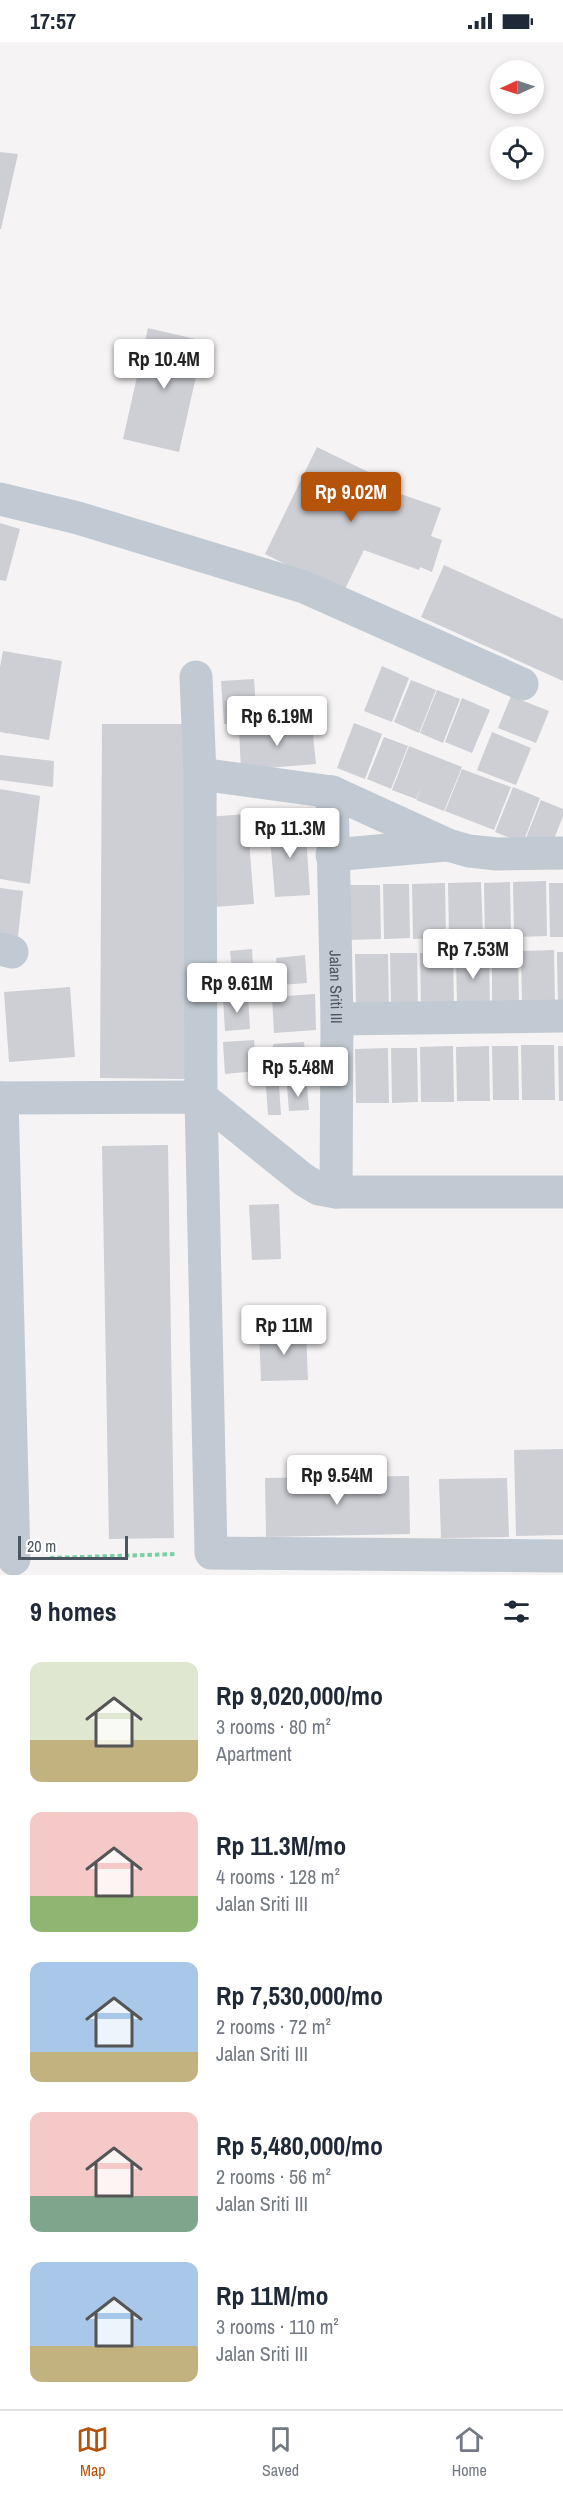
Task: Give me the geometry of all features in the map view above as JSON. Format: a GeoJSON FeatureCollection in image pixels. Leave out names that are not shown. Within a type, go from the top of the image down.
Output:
{"type":"FeatureCollection","features":[{"type":"Feature","properties":{"kind":"street"},"geometry":{"type":"LineString","coordinates":[[0,499],[78,518],[304,587],[522,684]]}},
{"type":"Feature","properties":{"kind":"street"},"geometry":{"type":"LineString","coordinates":[[196,677],[200,774],[201,1097],[211,1553],[563,1556]]}},
{"type":"Feature","properties":{"kind":"street"},"geometry":{"type":"LineString","coordinates":[[200,774],[332,792],[448,845],[469,851],[497,854],[563,853]]}},
{"type":"Feature","properties":{"kind":"street","name":"Jalan Sriti III"},"geometry":{"type":"LineString","coordinates":[[332,792],[338,1019],[336,1192]]}},
{"type":"Feature","properties":{"kind":"street"},"geometry":{"type":"LineString","coordinates":[[332,855],[448,845]]}},
{"type":"Feature","properties":{"kind":"street"},"geometry":{"type":"LineString","coordinates":[[338,1019],[563,1016]]}},
{"type":"Feature","properties":{"kind":"street"},"geometry":{"type":"LineString","coordinates":[[14,1559],[1,1098],[201,1097],[304,1180],[319,1189],[336,1192],[563,1192]]}},
{"type":"Feature","properties":{"kind":"path"},"geometry":{"type":"LineString","coordinates":[[14,1559],[211,1553]]}},
{"type":"Feature","properties":{"kind":"building"},"geometry":{"type":"Polygon","coordinates":[[[0,152],[18,154],[1,229],[0,229],[0,152]]]}},
{"type":"Feature","properties":{"kind":"building"},"geometry":{"type":"Polygon","coordinates":[[[148,328],[204,341],[179,452],[123,439],[148,328]]]}},
{"type":"Feature","properties":{"kind":"building"},"geometry":{"type":"Polygon","coordinates":[[[317,447],[395,485],[392,491],[441,508],[431,536],[442,540],[432,572],[420,567],[419,570],[364,550],[343,593],[265,554],[317,447]]]}},
{"type":"Feature","properties":{"kind":"building"},"geometry":{"type":"Polygon","coordinates":[[[0,523],[20,529],[6,581],[0,580],[0,523]]]}},
{"type":"Feature","properties":{"kind":"building"},"geometry":{"type":"Polygon","coordinates":[[[444,565],[563,619],[563,681],[421,617],[444,565]]]}},
{"type":"Feature","properties":{"kind":"building"},"geometry":{"type":"Polygon","coordinates":[[[3,651],[62,661],[49,740],[0,732],[0,667],[3,651]]]}},
{"type":"Feature","properties":{"kind":"building"},"geometry":{"type":"Polygon","coordinates":[[[382,666],[409,678],[392,722],[364,711],[382,666]]]}},
{"type":"Feature","properties":{"kind":"building"},"geometry":{"type":"Polygon","coordinates":[[[254,679],[257,722],[224,724],[221,681],[254,679]]]}},
{"type":"Feature","properties":{"kind":"building"},"geometry":{"type":"Polygon","coordinates":[[[411,680],[436,690],[419,733],[394,722],[411,680]]]}},
{"type":"Feature","properties":{"kind":"building"},"geometry":{"type":"Polygon","coordinates":[[[437,690],[460,699],[443,743],[420,733],[437,690]]]}},
{"type":"Feature","properties":{"kind":"building"},"geometry":{"type":"Polygon","coordinates":[[[511,696],[549,711],[536,743],[498,728],[511,696]]]}},
{"type":"Feature","properties":{"kind":"building"},"geometry":{"type":"Polygon","coordinates":[[[462,698],[490,710],[472,753],[445,742],[462,698]]]}},
{"type":"Feature","properties":{"kind":"building"},"geometry":{"type":"Polygon","coordinates":[[[354,723],[382,734],[365,779],[337,768],[354,723]]]}},
{"type":"Feature","properties":{"kind":"building"},"geometry":{"type":"Polygon","coordinates":[[[102,724],[187,724],[186,1079],[100,1078],[102,724]]]}},
{"type":"Feature","properties":{"kind":"building"},"geometry":{"type":"Polygon","coordinates":[[[312,724],[316,764],[241,770],[239,729],[312,724]]]}},
{"type":"Feature","properties":{"kind":"building"},"geometry":{"type":"Polygon","coordinates":[[[492,732],[531,748],[516,785],[477,770],[492,732]]]}},
{"type":"Feature","properties":{"kind":"building"},"geometry":{"type":"Polygon","coordinates":[[[384,737],[408,746],[391,789],[367,779],[384,737]]]}},
{"type":"Feature","properties":{"kind":"building"},"geometry":{"type":"Polygon","coordinates":[[[409,746],[462,767],[444,811],[416,800],[424,781],[416,799],[392,790],[409,746]]]}},
{"type":"Feature","properties":{"kind":"building"},"geometry":{"type":"Polygon","coordinates":[[[0,755],[54,761],[53,787],[0,780],[0,755]]]}},
{"type":"Feature","properties":{"kind":"building"},"geometry":{"type":"Polygon","coordinates":[[[462,769],[511,787],[494,830],[445,811],[462,769]]]}},
{"type":"Feature","properties":{"kind":"building"},"geometry":{"type":"Polygon","coordinates":[[[513,787],[540,798],[523,843],[495,832],[513,787]]]}},
{"type":"Feature","properties":{"kind":"building"},"geometry":{"type":"Polygon","coordinates":[[[0,789],[40,796],[30,884],[0,879],[0,789]]]}},
{"type":"Feature","properties":{"kind":"building"},"geometry":{"type":"Polygon","coordinates":[[[541,800],[563,809],[563,816],[549,852],[524,843],[541,800]]]}},
{"type":"Feature","properties":{"kind":"building"},"geometry":{"type":"Polygon","coordinates":[[[247,814],[254,904],[214,907],[207,817],[247,814]]]}},
{"type":"Feature","properties":{"kind":"building"},"geometry":{"type":"Polygon","coordinates":[[[305,820],[310,895],[275,897],[269,824],[305,820]]]}},
{"type":"Feature","properties":{"kind":"building"},"geometry":{"type":"Polygon","coordinates":[[[546,881],[547,936],[514,937],[513,882],[546,881]]]}},
{"type":"Feature","properties":{"kind":"building"},"geometry":{"type":"Polygon","coordinates":[[[481,882],[483,937],[449,938],[448,883],[481,882]]]}},
{"type":"Feature","properties":{"kind":"building"},"geometry":{"type":"Polygon","coordinates":[[[510,882],[511,937],[485,937],[484,883],[510,882]]]}},
{"type":"Feature","properties":{"kind":"building"},"geometry":{"type":"Polygon","coordinates":[[[445,883],[446,938],[413,939],[412,884],[445,883]]]}},
{"type":"Feature","properties":{"kind":"building"},"geometry":{"type":"Polygon","coordinates":[[[549,883],[563,883],[563,937],[550,937],[549,883]]]}},
{"type":"Feature","properties":{"kind":"building"},"geometry":{"type":"Polygon","coordinates":[[[383,884],[409,884],[410,938],[384,939],[383,884]]]}},
{"type":"Feature","properties":{"kind":"building"},"geometry":{"type":"Polygon","coordinates":[[[347,885],[380,885],[381,939],[348,940],[347,885]]]}},
{"type":"Feature","properties":{"kind":"building"},"geometry":{"type":"Polygon","coordinates":[[[0,888],[23,891],[17,945],[0,941],[0,888]]]}},
{"type":"Feature","properties":{"kind":"building"},"geometry":{"type":"Polygon","coordinates":[[[252,949],[254,980],[233,982],[230,951],[252,949]]]}},
{"type":"Feature","properties":{"kind":"building"},"geometry":{"type":"Polygon","coordinates":[[[554,950],[555,1006],[522,1006],[521,951],[554,950]]]}},
{"type":"Feature","properties":{"kind":"building"},"geometry":{"type":"Polygon","coordinates":[[[518,951],[519,1006],[492,1006],[492,952],[518,951]]]}},
{"type":"Feature","properties":{"kind":"building"},"geometry":{"type":"Polygon","coordinates":[[[456,952],[489,952],[490,1007],[457,1007],[456,952]]]}},
{"type":"Feature","properties":{"kind":"building"},"geometry":{"type":"Polygon","coordinates":[[[557,952],[563,952],[563,1007],[558,1007],[557,952]]]}},
{"type":"Feature","properties":{"kind":"building"},"geometry":{"type":"Polygon","coordinates":[[[390,953],[417,953],[418,1007],[391,1008],[390,953]]]}},
{"type":"Feature","properties":{"kind":"building"},"geometry":{"type":"Polygon","coordinates":[[[420,953],[453,953],[454,1007],[421,1008],[420,953]]]}},
{"type":"Feature","properties":{"kind":"building"},"geometry":{"type":"Polygon","coordinates":[[[355,954],[388,954],[389,1008],[356,1009],[355,954]]]}},
{"type":"Feature","properties":{"kind":"building"},"geometry":{"type":"Polygon","coordinates":[[[305,955],[307,983],[279,985],[276,958],[305,955]]]}},
{"type":"Feature","properties":{"kind":"building"},"geometry":{"type":"Polygon","coordinates":[[[70,987],[75,1057],[9,1062],[4,992],[70,987]]]}},
{"type":"Feature","properties":{"kind":"building"},"geometry":{"type":"Polygon","coordinates":[[[315,994],[316,1030],[274,1033],[272,997],[315,994]]]}},
{"type":"Feature","properties":{"kind":"building"},"geometry":{"type":"Polygon","coordinates":[[[248,996],[250,1029],[225,1031],[223,998],[248,996]]]}},
{"type":"Feature","properties":{"kind":"building"},"geometry":{"type":"Polygon","coordinates":[[[254,1040],[257,1071],[225,1074],[223,1042],[254,1040]]]}},
{"type":"Feature","properties":{"kind":"building"},"geometry":{"type":"Polygon","coordinates":[[[304,1042],[307,1072],[274,1074],[273,1044],[304,1042]]]}},
{"type":"Feature","properties":{"kind":"building"},"geometry":{"type":"Polygon","coordinates":[[[521,1045],[554,1045],[555,1100],[522,1100],[521,1045]]]}},
{"type":"Feature","properties":{"kind":"building"},"geometry":{"type":"Polygon","coordinates":[[[453,1046],[454,1102],[421,1102],[420,1047],[453,1046]]]}},
{"type":"Feature","properties":{"kind":"building"},"geometry":{"type":"Polygon","coordinates":[[[489,1046],[490,1101],[457,1101],[456,1047],[489,1046]]]}},
{"type":"Feature","properties":{"kind":"building"},"geometry":{"type":"Polygon","coordinates":[[[492,1046],[518,1046],[519,1100],[493,1100],[492,1046]]]}},
{"type":"Feature","properties":{"kind":"building"},"geometry":{"type":"Polygon","coordinates":[[[558,1046],[563,1046],[563,1101],[559,1101],[558,1046]]]}},
{"type":"Feature","properties":{"kind":"building"},"geometry":{"type":"Polygon","coordinates":[[[388,1048],[389,1103],[356,1103],[355,1049],[388,1048]]]}},
{"type":"Feature","properties":{"kind":"building"},"geometry":{"type":"Polygon","coordinates":[[[391,1048],[417,1048],[418,1102],[392,1103],[391,1048]]]}},
{"type":"Feature","properties":{"kind":"building"},"geometry":{"type":"Polygon","coordinates":[[[307,1084],[309,1110],[289,1111],[287,1086],[307,1084]]]}},
{"type":"Feature","properties":{"kind":"building"},"geometry":{"type":"Polygon","coordinates":[[[279,1085],[281,1115],[268,1115],[266,1086],[279,1085]]]}},
{"type":"Feature","properties":{"kind":"building"},"geometry":{"type":"Polygon","coordinates":[[[168,1145],[174,1538],[109,1539],[102,1146],[168,1145]]]}},
{"type":"Feature","properties":{"kind":"building"},"geometry":{"type":"Polygon","coordinates":[[[279,1204],[281,1259],[252,1260],[249,1205],[279,1204]]]}},
{"type":"Feature","properties":{"kind":"building"},"geometry":{"type":"Polygon","coordinates":[[[306,1330],[308,1380],[261,1381],[259,1332],[306,1330]]]}},
{"type":"Feature","properties":{"kind":"building"},"geometry":{"type":"Polygon","coordinates":[[[563,1449],[563,1535],[516,1536],[514,1450],[563,1449]]]}},
{"type":"Feature","properties":{"kind":"building"},"geometry":{"type":"Polygon","coordinates":[[[409,1476],[410,1534],[266,1537],[265,1478],[409,1476]]]}},
{"type":"Feature","properties":{"kind":"building"},"geometry":{"type":"Polygon","coordinates":[[[507,1478],[509,1537],[441,1538],[439,1479],[507,1478]]]}}]}
